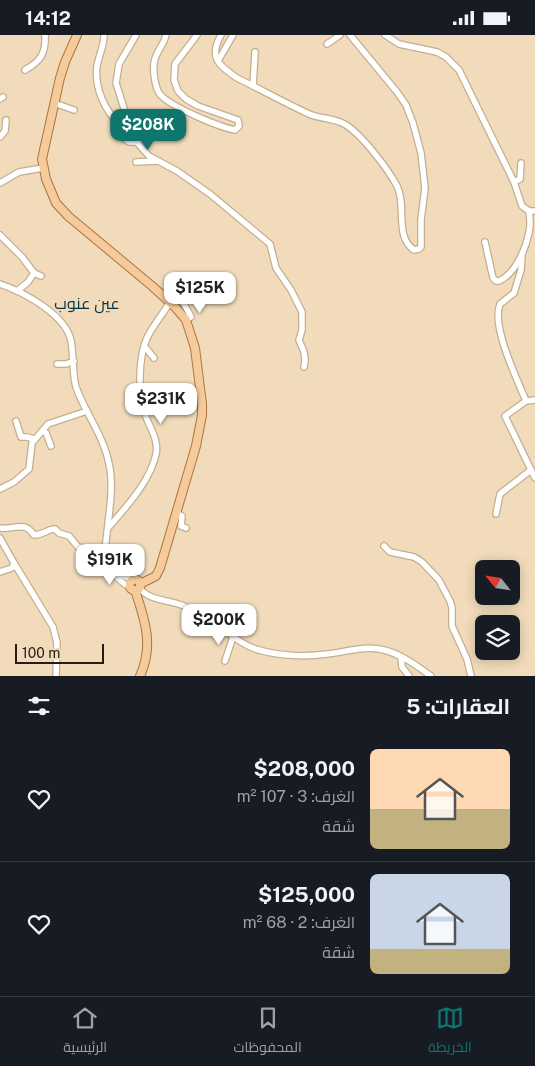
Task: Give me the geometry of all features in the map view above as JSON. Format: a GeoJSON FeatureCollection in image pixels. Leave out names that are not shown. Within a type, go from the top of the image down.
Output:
{"type":"FeatureCollection","features":[{"type":"Feature","properties":{"kind":"main road"},"geometry":{"type":"LineString","coordinates":[[77,35],[65,62],[54,103],[44,144],[43,168],[56,203],[68,216],[152,285],[186,320],[192,334],[201,383],[202,415],[196,446],[160,568],[156,575],[136,585],[147,635],[146,663],[140,676]]}},
{"type":"Feature","properties":{"kind":"street"},"geometry":{"type":"LineString","coordinates":[[25,70],[37,63],[45,49],[45,35]]}},
{"type":"Feature","properties":{"kind":"street"},"geometry":{"type":"LineString","coordinates":[[104,35],[97,66],[97,87],[116,121],[121,126],[127,125]]}},
{"type":"Feature","properties":{"kind":"street"},"geometry":{"type":"LineString","coordinates":[[136,35],[120,64],[116,83],[127,118],[127,125],[149,156],[210,194],[270,244],[276,268],[291,290],[302,313],[302,330],[299,339],[306,360],[304,367]]}},
{"type":"Feature","properties":{"kind":"street"},"geometry":{"type":"LineString","coordinates":[[166,35],[154,61],[155,82],[160,94],[169,103],[224,128],[235,130],[239,126],[238,120],[193,103],[182,95],[175,85],[175,64],[197,35]]}},
{"type":"Feature","properties":{"kind":"street"},"geometry":{"type":"LineString","coordinates":[[221,35],[214,50],[214,55],[221,66],[237,78],[312,115],[345,124],[365,143],[398,188],[402,205],[403,234],[408,246],[414,250],[419,249],[422,247],[421,220],[425,188],[421,153],[414,123],[406,105],[397,92],[350,35]]}},
{"type":"Feature","properties":{"kind":"street"},"geometry":{"type":"LineString","coordinates":[[218,61],[233,35]]}},
{"type":"Feature","properties":{"kind":"street"},"geometry":{"type":"LineString","coordinates":[[327,44],[340,35]]}},
{"type":"Feature","properties":{"kind":"street"},"geometry":{"type":"LineString","coordinates":[[385,35],[399,44],[438,52],[453,63],[467,87],[514,182],[522,205],[532,211],[533,222],[522,254],[521,270],[514,293],[500,304],[498,312],[503,342],[526,401]]}},
{"type":"Feature","properties":{"kind":"street"},"geometry":{"type":"LineString","coordinates":[[253,86],[255,52]]}},
{"type":"Feature","properties":{"kind":"street"},"geometry":{"type":"LineString","coordinates":[[54,103],[74,110]]}},
{"type":"Feature","properties":{"kind":"street"},"geometry":{"type":"LineString","coordinates":[[127,118],[146,135]]}},
{"type":"Feature","properties":{"kind":"street"},"geometry":{"type":"LineString","coordinates":[[0,137],[4,131],[6,120]]}},
{"type":"Feature","properties":{"kind":"street"},"geometry":{"type":"LineString","coordinates":[[116,133],[128,142],[138,143]]}},
{"type":"Feature","properties":{"kind":"street"},"geometry":{"type":"LineString","coordinates":[[136,162],[160,162]]}},
{"type":"Feature","properties":{"kind":"street"},"geometry":{"type":"LineString","coordinates":[[514,182],[520,179],[521,163]]}},
{"type":"Feature","properties":{"kind":"street"},"geometry":{"type":"LineString","coordinates":[[0,183],[18,172],[43,168]]}},
{"type":"Feature","properties":{"kind":"street"},"geometry":{"type":"LineString","coordinates":[[0,235],[22,257],[34,273],[42,276]]}},
{"type":"Feature","properties":{"kind":"street"},"geometry":{"type":"LineString","coordinates":[[486,243],[493,278],[496,281],[506,277],[522,254]]}},
{"type":"Feature","properties":{"kind":"street"},"geometry":{"type":"LineString","coordinates":[[18,291],[34,273]]}},
{"type":"Feature","properties":{"kind":"street"},"geometry":{"type":"LineString","coordinates":[[0,283],[18,291],[55,315],[63,322],[71,339],[76,387],[109,463],[110,487],[105,551],[110,566],[136,585],[143,593],[191,609],[216,623],[232,637],[250,647],[278,654],[319,655],[362,649],[378,649],[401,657],[431,676]]}},
{"type":"Feature","properties":{"kind":"street"},"geometry":{"type":"LineString","coordinates":[[108,527],[137,494],[156,454],[154,434],[146,417],[140,373],[148,337],[170,302]]}},
{"type":"Feature","properties":{"kind":"street"},"geometry":{"type":"LineString","coordinates":[[183,302],[191,317],[186,320]]}},
{"type":"Feature","properties":{"kind":"street"},"geometry":{"type":"LineString","coordinates":[[67,330],[71,330],[75,335]]}},
{"type":"Feature","properties":{"kind":"street"},"geometry":{"type":"LineString","coordinates":[[145,347],[154,358]]}},
{"type":"Feature","properties":{"kind":"street"},"geometry":{"type":"LineString","coordinates":[[56,364],[66,364],[74,361]]}},
{"type":"Feature","properties":{"kind":"street"},"geometry":{"type":"LineString","coordinates":[[535,400],[526,401],[505,416],[535,478]]}},
{"type":"Feature","properties":{"kind":"street"},"geometry":{"type":"LineString","coordinates":[[0,489],[14,482],[29,469],[32,443],[48,425],[87,411]]}},
{"type":"Feature","properties":{"kind":"street"},"geometry":{"type":"LineString","coordinates":[[16,421],[21,437],[34,439]]}},
{"type":"Feature","properties":{"kind":"street"},"geometry":{"type":"LineString","coordinates":[[44,431],[51,446]]}},
{"type":"Feature","properties":{"kind":"street"},"geometry":{"type":"LineString","coordinates":[[496,514],[500,494],[530,470]]}},
{"type":"Feature","properties":{"kind":"street"},"geometry":{"type":"LineString","coordinates":[[176,513],[182,516],[181,526],[186,528]]}},
{"type":"Feature","properties":{"kind":"street"},"geometry":{"type":"LineString","coordinates":[[0,527],[25,527],[31,529],[34,535],[42,535],[55,529],[59,533],[69,536],[78,547],[105,551]]}},
{"type":"Feature","properties":{"kind":"street"},"geometry":{"type":"LineString","coordinates":[[0,538],[53,627],[57,643],[56,676]]}},
{"type":"Feature","properties":{"kind":"street"},"geometry":{"type":"LineString","coordinates":[[384,546],[390,552],[414,557],[432,571],[439,580],[450,601],[452,626],[467,659],[470,676]]}},
{"type":"Feature","properties":{"kind":"street"},"geometry":{"type":"LineString","coordinates":[[0,572],[12,568],[14,563]]}},
{"type":"Feature","properties":{"kind":"street"},"geometry":{"type":"LineString","coordinates":[[225,661],[232,637]]}},
{"type":"Feature","properties":{"kind":"street"},"geometry":{"type":"LineString","coordinates":[[401,657],[402,667],[409,676]]}},
{"type":"Feature","properties":{"kind":"district","name":"عين عنوب"},"geometry":{"type":"Point","coordinates":[87,303]}}]}
